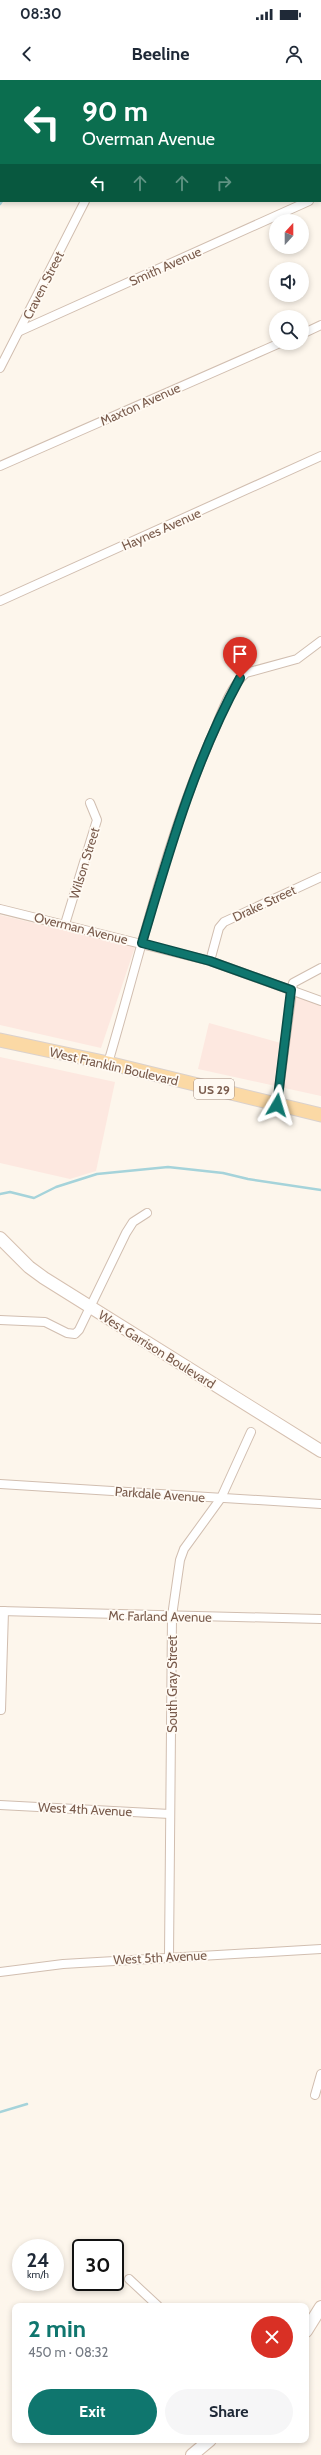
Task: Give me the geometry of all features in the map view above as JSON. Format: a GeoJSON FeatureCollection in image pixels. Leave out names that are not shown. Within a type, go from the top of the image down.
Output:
{"type":"FeatureCollection","features":[{"type":"Feature","properties":{"kind":"main road","name":"West Franklin Boulevard"},"geometry":{"type":"LineString","coordinates":[[0,1040],[108,1063],[321,1115]]}},
{"type":"Feature","properties":{"kind":"main road","name":"West Garrison Boulevard"},"geometry":{"type":"LineString","coordinates":[[0,1238],[29,1267],[89,1307],[321,1451]]}},
{"type":"Feature","properties":{"kind":"main road"},"geometry":{"type":"LineString","coordinates":[[309,2326],[321,2307]]}},
{"type":"Feature","properties":{"kind":"main road"},"geometry":{"type":"LineString","coordinates":[[192,2455],[206,2443]]}},
{"type":"Feature","properties":{"kind":"street","name":"Craven Street"},"geometry":{"type":"LineString","coordinates":[[0,368],[84,202]]}},
{"type":"Feature","properties":{"kind":"street","name":"Smith Avenue"},"geometry":{"type":"LineString","coordinates":[[20,331],[307,202]]}},
{"type":"Feature","properties":{"kind":"street"},"geometry":{"type":"LineString","coordinates":[[309,331],[321,325]]}},
{"type":"Feature","properties":{"kind":"street","name":"Maxton Avenue"},"geometry":{"type":"LineString","coordinates":[[0,466],[269,348]]}},
{"type":"Feature","properties":{"kind":"street","name":"Haynes Avenue"},"geometry":{"type":"LineString","coordinates":[[0,601],[321,456]]}},
{"type":"Feature","properties":{"kind":"street"},"geometry":{"type":"LineString","coordinates":[[108,1063],[179,818],[211,738],[240,678],[254,669],[297,659],[321,641]]}},
{"type":"Feature","properties":{"kind":"street","name":"Wilson Street"},"geometry":{"type":"LineString","coordinates":[[65,924],[98,820],[90,803]]}},
{"type":"Feature","properties":{"kind":"street","name":"Drake Street"},"geometry":{"type":"LineString","coordinates":[[210,961],[219,928],[224,922],[321,877]]}},
{"type":"Feature","properties":{"kind":"street","name":"Overman Avenue"},"geometry":{"type":"LineString","coordinates":[[0,909],[210,961],[321,1001]]}},
{"type":"Feature","properties":{"kind":"street"},"geometry":{"type":"LineString","coordinates":[[277,1105],[291,990],[294,983],[299,978],[321,968]]}},
{"type":"Feature","properties":{"kind":"street"},"geometry":{"type":"LineString","coordinates":[[0,1320],[45,1322],[71,1334],[79,1330],[126,1233],[133,1222],[147,1213]]}},
{"type":"Feature","properties":{"kind":"street","name":"South Gray Street"},"geometry":{"type":"LineString","coordinates":[[169,1956],[172,1616],[180,1560],[184,1549],[221,1498],[251,1432]]}},
{"type":"Feature","properties":{"kind":"street","name":"Parkdale Avenue"},"geometry":{"type":"LineString","coordinates":[[0,1484],[321,1504]]}},
{"type":"Feature","properties":{"kind":"street"},"geometry":{"type":"LineString","coordinates":[[1,1710],[2,1611]]}},
{"type":"Feature","properties":{"kind":"street","name":"Mc Farland Avenue"},"geometry":{"type":"LineString","coordinates":[[2,1611],[321,1619]]}},
{"type":"Feature","properties":{"kind":"street","name":"West 4th Avenue"},"geometry":{"type":"LineString","coordinates":[[0,1805],[170,1814]]}},
{"type":"Feature","properties":{"kind":"street","name":"West 5th Avenue"},"geometry":{"type":"LineString","coordinates":[[0,1972],[63,1964],[169,1956],[321,1949]]}},
{"type":"Feature","properties":{"kind":"street"},"geometry":{"type":"LineString","coordinates":[[315,2095],[321,2074]]}},
{"type":"Feature","properties":{"kind":"street"},"geometry":{"type":"LineString","coordinates":[[129,2279],[155,2303]]}},
{"type":"Feature","properties":{"kind":"shaded area"},"geometry":{"type":"Polygon","coordinates":[[[0,915],[135,947],[101,1048],[0,1025],[0,915]]]}},
{"type":"Feature","properties":{"kind":"shaded area"},"geometry":{"type":"Polygon","coordinates":[[[296,996],[321,1004],[321,1096],[198,1069],[209,1023],[288,1045],[296,996]]]}},
{"type":"Feature","properties":{"kind":"shaded area"},"geometry":{"type":"Polygon","coordinates":[[[0,1057],[115,1082],[96,1171],[70,1179],[0,1163],[0,1057]]]}},
{"type":"Feature","properties":{"kind":"waterway"},"geometry":{"type":"LineString","coordinates":[[0,1194],[10,1192],[34,1198],[56,1187],[97,1174],[168,1167],[223,1173],[248,1179],[321,1190]]}},
{"type":"Feature","properties":{"kind":"waterway"},"geometry":{"type":"LineString","coordinates":[[0,2112],[27,2104]]}},
{"type":"Feature","properties":{"kind":"route"},"geometry":{"type":"LineString","coordinates":[[240,678],[227,702],[211,738],[179,818],[142,943],[210,961],[291,990],[277,1105]]}}]}
